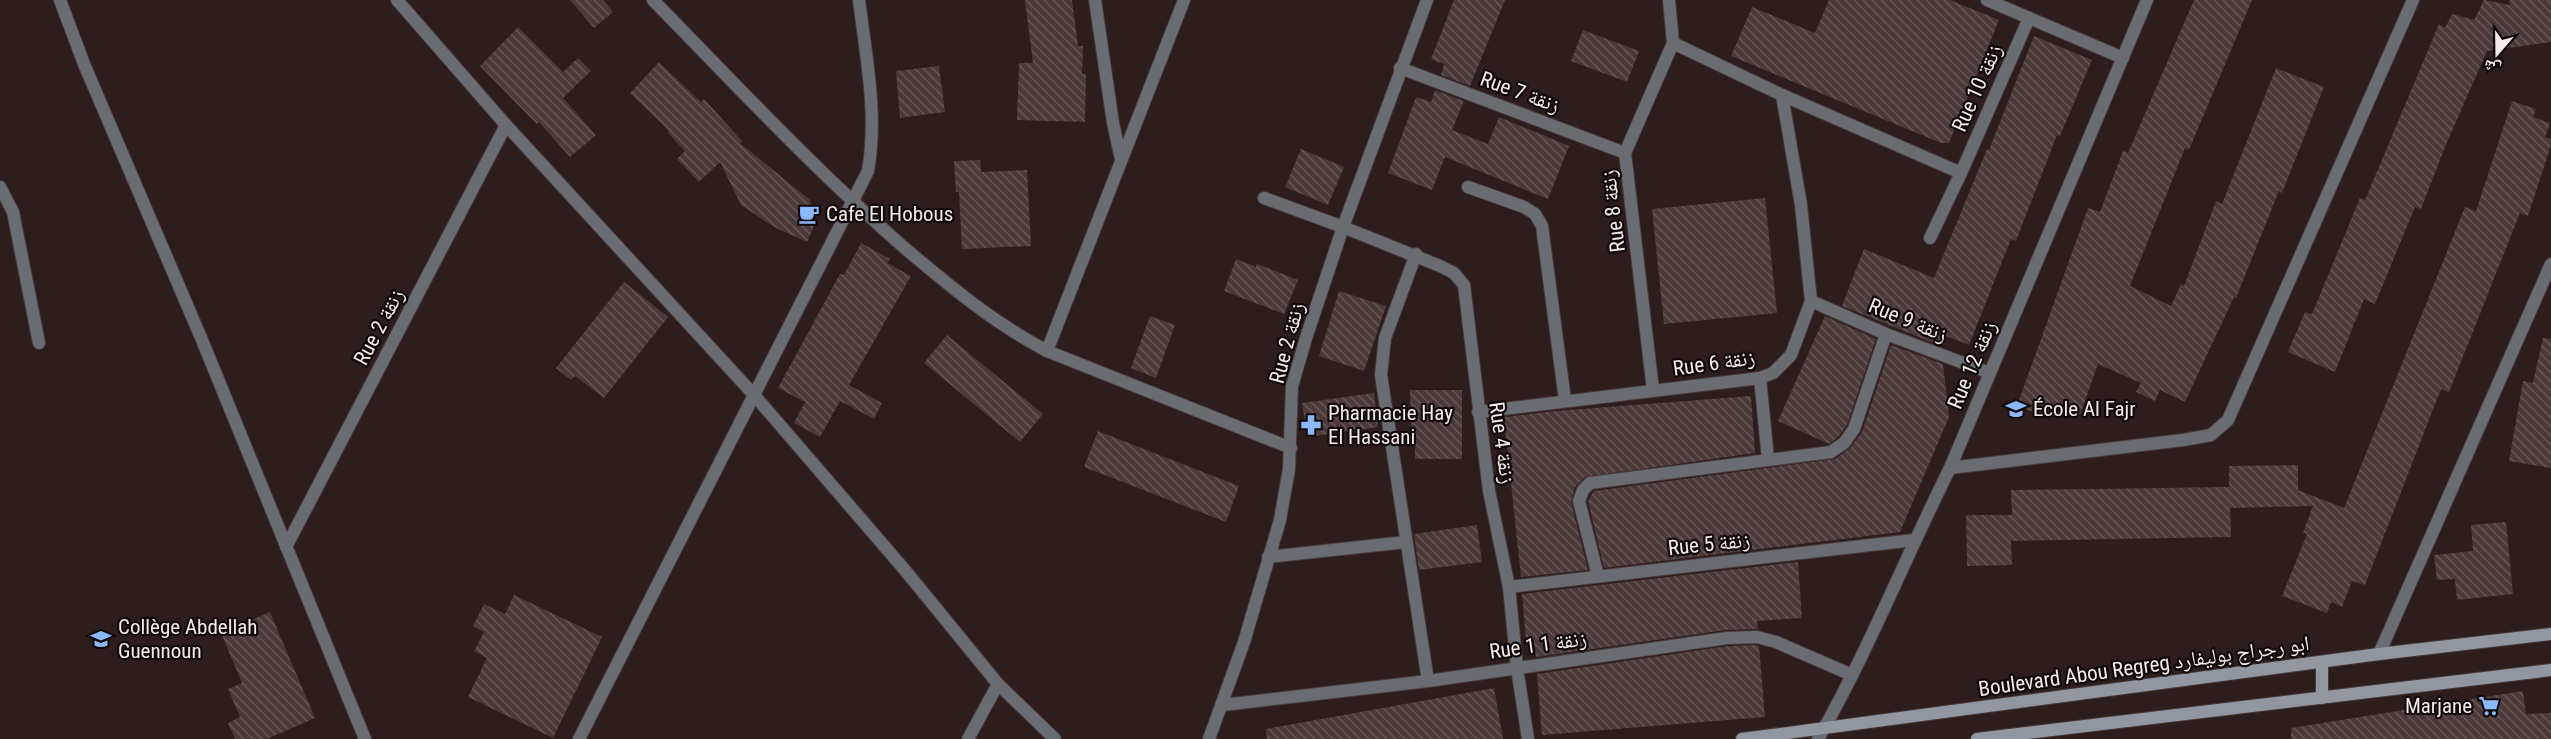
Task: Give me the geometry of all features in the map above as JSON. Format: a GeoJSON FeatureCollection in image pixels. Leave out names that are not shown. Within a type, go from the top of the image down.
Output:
{"type":"FeatureCollection","features":[{"type":"Feature","properties":{"kind":"main road","name":"Boulevard Abou Regreg ابو رجراج بوليفارد"},"geometry":{"type":"LineString","coordinates":[[1742,739],[2379,654],[2551,634]]}},
{"type":"Feature","properties":{"kind":"main road"},"geometry":{"type":"LineString","coordinates":[[2322,662],[2322,698]]}},
{"type":"Feature","properties":{"kind":"main road"},"geometry":{"type":"LineString","coordinates":[[1977,739],[2033,736],[2551,670]]}},
{"type":"Feature","properties":{"kind":"street"},"geometry":{"type":"LineString","coordinates":[[60,0],[84,64],[202,340],[365,739]]}},
{"type":"Feature","properties":{"kind":"street"},"geometry":{"type":"LineString","coordinates":[[397,0],[506,125],[755,396],[897,560],[998,684],[1055,739]]}},
{"type":"Feature","properties":{"kind":"street"},"geometry":{"type":"LineString","coordinates":[[653,0],[853,203],[955,291],[1009,331],[1047,351],[1291,448]]}},
{"type":"Feature","properties":{"kind":"street"},"geometry":{"type":"LineString","coordinates":[[579,739],[868,171],[873,117],[859,0]]}},
{"type":"Feature","properties":{"kind":"street"},"geometry":{"type":"LineString","coordinates":[[1095,0],[1113,123],[1121,159]]}},
{"type":"Feature","properties":{"kind":"street"},"geometry":{"type":"LineString","coordinates":[[1047,351],[1184,0]]}},
{"type":"Feature","properties":{"kind":"street","name":"Rue 2 زنقة"},"geometry":{"type":"LineString","coordinates":[[1209,739],[1244,642],[1287,489],[1293,386],[1306,338],[1343,227],[1427,0]]}},
{"type":"Feature","properties":{"kind":"street","name":"Rue 8 زنقة"},"geometry":{"type":"LineString","coordinates":[[1653,390],[1625,153],[1673,43],[1669,0]]}},
{"type":"Feature","properties":{"kind":"street"},"geometry":{"type":"LineString","coordinates":[[1987,0],[2123,57]]}},
{"type":"Feature","properties":{"kind":"street","name":"Rue 12 زنقة"},"geometry":{"type":"LineString","coordinates":[[1818,739],[1852,675],[1950,468],[2147,0]]}},
{"type":"Feature","properties":{"kind":"street"},"geometry":{"type":"LineString","coordinates":[[1950,468],[2211,435],[2228,420],[2413,0]]}},
{"type":"Feature","properties":{"kind":"street","name":"Rue 10 زنقة"},"geometry":{"type":"LineString","coordinates":[[1930,238],[1962,173],[2029,18]]}},
{"type":"Feature","properties":{"kind":"street"},"geometry":{"type":"LineString","coordinates":[[1673,43],[1782,95],[1962,173]]}},
{"type":"Feature","properties":{"kind":"street","name":"Rue 7 زنقة"},"geometry":{"type":"LineString","coordinates":[[1400,68],[1625,153]]}},
{"type":"Feature","properties":{"kind":"street","name":"Rue 6 زنقة"},"geometry":{"type":"LineString","coordinates":[[1478,412],[1760,378],[1773,373],[1791,355],[1811,301],[1801,205],[1782,95]]}},
{"type":"Feature","properties":{"kind":"street","name":"Rue 2 زنقة"},"geometry":{"type":"LineString","coordinates":[[286,547],[506,125]]}},
{"type":"Feature","properties":{"kind":"street"},"geometry":{"type":"LineString","coordinates":[[0,187],[13,212],[39,343]]}},
{"type":"Feature","properties":{"kind":"street"},"geometry":{"type":"LineString","coordinates":[[1468,187],[1524,207],[1535,214],[1542,226],[1565,400]]}},
{"type":"Feature","properties":{"kind":"street","name":"Rue 4 زنقة"},"geometry":{"type":"LineString","coordinates":[[1264,198],[1416,254],[1454,273],[1464,285],[1488,491],[1509,587],[1517,668],[1528,739]]}},
{"type":"Feature","properties":{"kind":"street"},"geometry":{"type":"LineString","coordinates":[[1416,254],[1385,338],[1381,375],[1428,681]]}},
{"type":"Feature","properties":{"kind":"street"},"geometry":{"type":"LineString","coordinates":[[2379,654],[2551,264]]}},
{"type":"Feature","properties":{"kind":"street","name":"Rue 9 زنقة"},"geometry":{"type":"LineString","coordinates":[[1811,301],[1886,334],[1990,374]]}},
{"type":"Feature","properties":{"kind":"street"},"geometry":{"type":"LineString","coordinates":[[1598,576],[1579,501],[1582,490],[1590,483],[1831,452],[1844,443],[1854,429],[1886,334]]}},
{"type":"Feature","properties":{"kind":"street"},"geometry":{"type":"LineString","coordinates":[[1760,378],[1768,459]]}},
{"type":"Feature","properties":{"kind":"street","name":"Rue 5 زنقة"},"geometry":{"type":"LineString","coordinates":[[1509,587],[1914,540]]}},
{"type":"Feature","properties":{"kind":"street"},"geometry":{"type":"LineString","coordinates":[[1268,557],[1406,542]]}},
{"type":"Feature","properties":{"kind":"street","name":"Rue 1 زنقة 1"},"geometry":{"type":"LineString","coordinates":[[1223,705],[1428,681],[1727,638],[1757,637],[1776,642],[1852,675]]}},
{"type":"Feature","properties":{"kind":"street"},"geometry":{"type":"LineString","coordinates":[[968,739],[998,684]]}},
{"type":"Feature","properties":{"kind":"building"},"geometry":{"type":"Polygon","coordinates":[[[570,0],[603,0],[613,12],[594,28],[570,0]]]}},
{"type":"Feature","properties":{"kind":"building"},"geometry":{"type":"Polygon","coordinates":[[[1025,0],[1072,0],[1078,46],[1083,46],[1082,74],[1086,74],[1085,122],[1017,120],[1019,63],[1033,63],[1025,0]]]}},
{"type":"Feature","properties":{"kind":"building"},"geometry":{"type":"Polygon","coordinates":[[[1454,0],[1505,0],[1470,86],[1441,75],[1444,64],[1431,59],[1454,0]]]}},
{"type":"Feature","properties":{"kind":"building"},"geometry":{"type":"Polygon","coordinates":[[[1829,0],[1950,0],[1999,20],[1949,143],[1941,143],[1731,56],[1752,7],[1815,33],[1829,0]]]}},
{"type":"Feature","properties":{"kind":"building"},"geometry":{"type":"Polygon","coordinates":[[[2194,0],[2252,0],[2189,150],[2185,148],[2130,286],[2171,306],[2181,284],[2184,286],[2216,201],[2222,204],[2276,68],[2324,87],[2282,193],[2279,191],[2236,298],[2234,297],[2185,402],[2160,390],[2155,401],[2136,392],[2141,383],[2098,364],[2080,415],[2055,406],[2051,418],[2017,406],[2088,208],[2100,212],[2123,151],[2128,153],[2194,0]]]}},
{"type":"Feature","properties":{"kind":"building"},"geometry":{"type":"Polygon","coordinates":[[[2484,0],[2510,5],[2509,0],[2551,0],[2551,42],[2487,51],[2421,209],[2415,207],[2375,304],[2364,299],[2335,372],[2288,352],[2305,312],[2312,314],[2360,198],[2365,200],[2439,24],[2445,28],[2452,14],[2474,20],[2484,0]]]}},
{"type":"Feature","properties":{"kind":"building"},"geometry":{"type":"Polygon","coordinates":[[[518,27],[563,72],[578,58],[591,71],[563,98],[596,135],[570,157],[539,122],[537,124],[480,66],[518,27]]]}},
{"type":"Feature","properties":{"kind":"building"},"geometry":{"type":"Polygon","coordinates":[[[1583,30],[1639,51],[1627,82],[1571,61],[1583,30]]]}},
{"type":"Feature","properties":{"kind":"building"},"geometry":{"type":"Polygon","coordinates":[[[2034,36],[2092,60],[2060,136],[2057,135],[2016,241],[2011,239],[1969,345],[1939,333],[1941,346],[1842,306],[1864,249],[1934,278],[1987,149],[1989,150],[2034,36]]]}},
{"type":"Feature","properties":{"kind":"building"},"geometry":{"type":"Polygon","coordinates":[[[659,62],[701,102],[704,99],[742,141],[740,143],[810,200],[814,213],[813,229],[807,242],[774,227],[741,205],[720,162],[699,182],[677,159],[685,151],[668,133],[669,131],[630,93],[659,62]]]}},
{"type":"Feature","properties":{"kind":"building"},"geometry":{"type":"Polygon","coordinates":[[[939,66],[945,112],[900,118],[896,71],[939,66]]]}},
{"type":"Feature","properties":{"kind":"building"},"geometry":{"type":"Polygon","coordinates":[[[1435,90],[1464,101],[1452,130],[1488,144],[1499,117],[1569,146],[1548,199],[1445,157],[1432,190],[1388,173],[1416,97],[1431,102],[1435,90]]]}},
{"type":"Feature","properties":{"kind":"building"},"geometry":{"type":"Polygon","coordinates":[[[2512,101],[2536,109],[2533,117],[2550,123],[2545,137],[2551,139],[2551,145],[2528,216],[2520,213],[2449,392],[2441,389],[2365,585],[2352,581],[2342,607],[2331,602],[2327,613],[2282,596],[2307,534],[2303,533],[2313,506],[2230,508],[2231,537],[2011,541],[2012,565],[1967,566],[1966,515],[2012,515],[2011,490],[2229,487],[2229,466],[2298,465],[2298,490],[2344,508],[2465,207],[2476,211],[2512,101]]]}},
{"type":"Feature","properties":{"kind":"building"},"geometry":{"type":"Polygon","coordinates":[[[1301,149],[1344,167],[1328,205],[1285,187],[1301,149]]]}},
{"type":"Feature","properties":{"kind":"building"},"geometry":{"type":"Polygon","coordinates":[[[980,160],[981,172],[1027,170],[1031,246],[962,249],[959,192],[956,192],[954,161],[980,160]]]}},
{"type":"Feature","properties":{"kind":"building"},"geometry":{"type":"Polygon","coordinates":[[[1765,198],[1777,313],[1664,324],[1652,209],[1765,198]]]}},
{"type":"Feature","properties":{"kind":"building"},"geometry":{"type":"Polygon","coordinates":[[[861,243],[890,259],[887,263],[911,276],[849,385],[882,403],[874,419],[840,401],[820,437],[794,423],[805,402],[778,388],[840,274],[844,275],[861,243]]]}},
{"type":"Feature","properties":{"kind":"building"},"geometry":{"type":"Polygon","coordinates":[[[1236,259],[1256,267],[1257,264],[1298,280],[1284,314],[1224,291],[1236,259]]]}},
{"type":"Feature","properties":{"kind":"building"},"geometry":{"type":"Polygon","coordinates":[[[624,282],[668,317],[604,398],[575,376],[571,380],[556,368],[624,282]]]}},
{"type":"Feature","properties":{"kind":"building"},"geometry":{"type":"Polygon","coordinates":[[[1339,291],[1386,306],[1364,371],[1319,356],[1339,291]]]}},
{"type":"Feature","properties":{"kind":"building"},"geometry":{"type":"Polygon","coordinates":[[[1150,316],[1175,325],[1156,378],[1131,368],[1150,316]]]}},
{"type":"Feature","properties":{"kind":"building"},"geometry":{"type":"Polygon","coordinates":[[[1825,316],[1876,339],[1847,425],[1829,444],[1778,421],[1825,316]]]}},
{"type":"Feature","properties":{"kind":"building"},"geometry":{"type":"Polygon","coordinates":[[[947,335],[1043,414],[1020,442],[924,363],[947,335]]]}},
{"type":"Feature","properties":{"kind":"building"},"geometry":{"type":"Polygon","coordinates":[[[2543,338],[2551,339],[2551,468],[2509,461],[2523,381],[2533,383],[2543,338]]]}},
{"type":"Feature","properties":{"kind":"building"},"geometry":{"type":"Polygon","coordinates":[[[1891,345],[1943,364],[1949,417],[1900,532],[1604,568],[1588,501],[1594,491],[1835,459],[1850,448],[1862,432],[1891,345]]]}},
{"type":"Feature","properties":{"kind":"building"},"geometry":{"type":"Polygon","coordinates":[[[1410,390],[1462,390],[1462,459],[1415,459],[1415,426],[1411,426],[1410,390]]]}},
{"type":"Feature","properties":{"kind":"building"},"geometry":{"type":"Polygon","coordinates":[[[1374,393],[1378,427],[1308,437],[1302,403],[1374,393]]]}},
{"type":"Feature","properties":{"kind":"building"},"geometry":{"type":"Polygon","coordinates":[[[1751,396],[1755,453],[1585,477],[1575,487],[1571,502],[1588,570],[1521,577],[1504,417],[1751,396]]]}},
{"type":"Feature","properties":{"kind":"building"},"geometry":{"type":"Polygon","coordinates":[[[1098,431],[1239,486],[1226,522],[1084,467],[1098,431]]]}},
{"type":"Feature","properties":{"kind":"building"},"geometry":{"type":"Polygon","coordinates":[[[2506,522],[2513,594],[2457,600],[2455,579],[2437,580],[2434,555],[2473,551],[2471,525],[2506,522]]]}},
{"type":"Feature","properties":{"kind":"building"},"geometry":{"type":"Polygon","coordinates":[[[1477,525],[1482,562],[1419,570],[1414,534],[1477,525]]]}},
{"type":"Feature","properties":{"kind":"building"},"geometry":{"type":"Polygon","coordinates":[[[1798,562],[1802,618],[1757,621],[1758,629],[1726,630],[1536,657],[1534,640],[1526,640],[1522,594],[1798,562]]]}},
{"type":"Feature","properties":{"kind":"building"},"geometry":{"type":"Polygon","coordinates":[[[514,595],[602,637],[553,738],[468,697],[487,658],[474,651],[484,632],[473,626],[484,604],[505,614],[514,595]]]}},
{"type":"Feature","properties":{"kind":"building"},"geometry":{"type":"Polygon","coordinates":[[[270,612],[315,718],[267,739],[235,739],[228,723],[240,717],[228,689],[242,683],[221,633],[270,612]]]}},
{"type":"Feature","properties":{"kind":"building"},"geometry":{"type":"Polygon","coordinates":[[[1728,646],[1759,646],[1765,717],[1542,735],[1537,674],[1728,646]]]}},
{"type":"Feature","properties":{"kind":"building"},"geometry":{"type":"Polygon","coordinates":[[[1494,688],[1503,739],[1267,739],[1266,729],[1494,688]]]}},
{"type":"Feature","properties":{"kind":"building","name":"Marjane"},"geometry":{"type":"Polygon","coordinates":[[[2523,691],[2526,714],[2551,713],[2551,739],[2291,739],[2291,728],[2523,691]]]}},
{"type":"Feature","properties":{"kind":"place","name":"Cafe El Hobous"},"geometry":{"type":"Point","coordinates":[809,214]}},
{"type":"Feature","properties":{"kind":"place","name":"École Al Fajr"},"geometry":{"type":"Point","coordinates":[2016,409]}},
{"type":"Feature","properties":{"kind":"place","name":"Pharmacie Hay El Hassani"},"geometry":{"type":"Point","coordinates":[1311,425]}},
{"type":"Feature","properties":{"kind":"place","name":"Collège Abdellah Guennoun"},"geometry":{"type":"Point","coordinates":[101,639]}},
{"type":"Feature","properties":{"kind":"place","name":"Marjane"},"geometry":{"type":"Point","coordinates":[2489,706]}}]}
